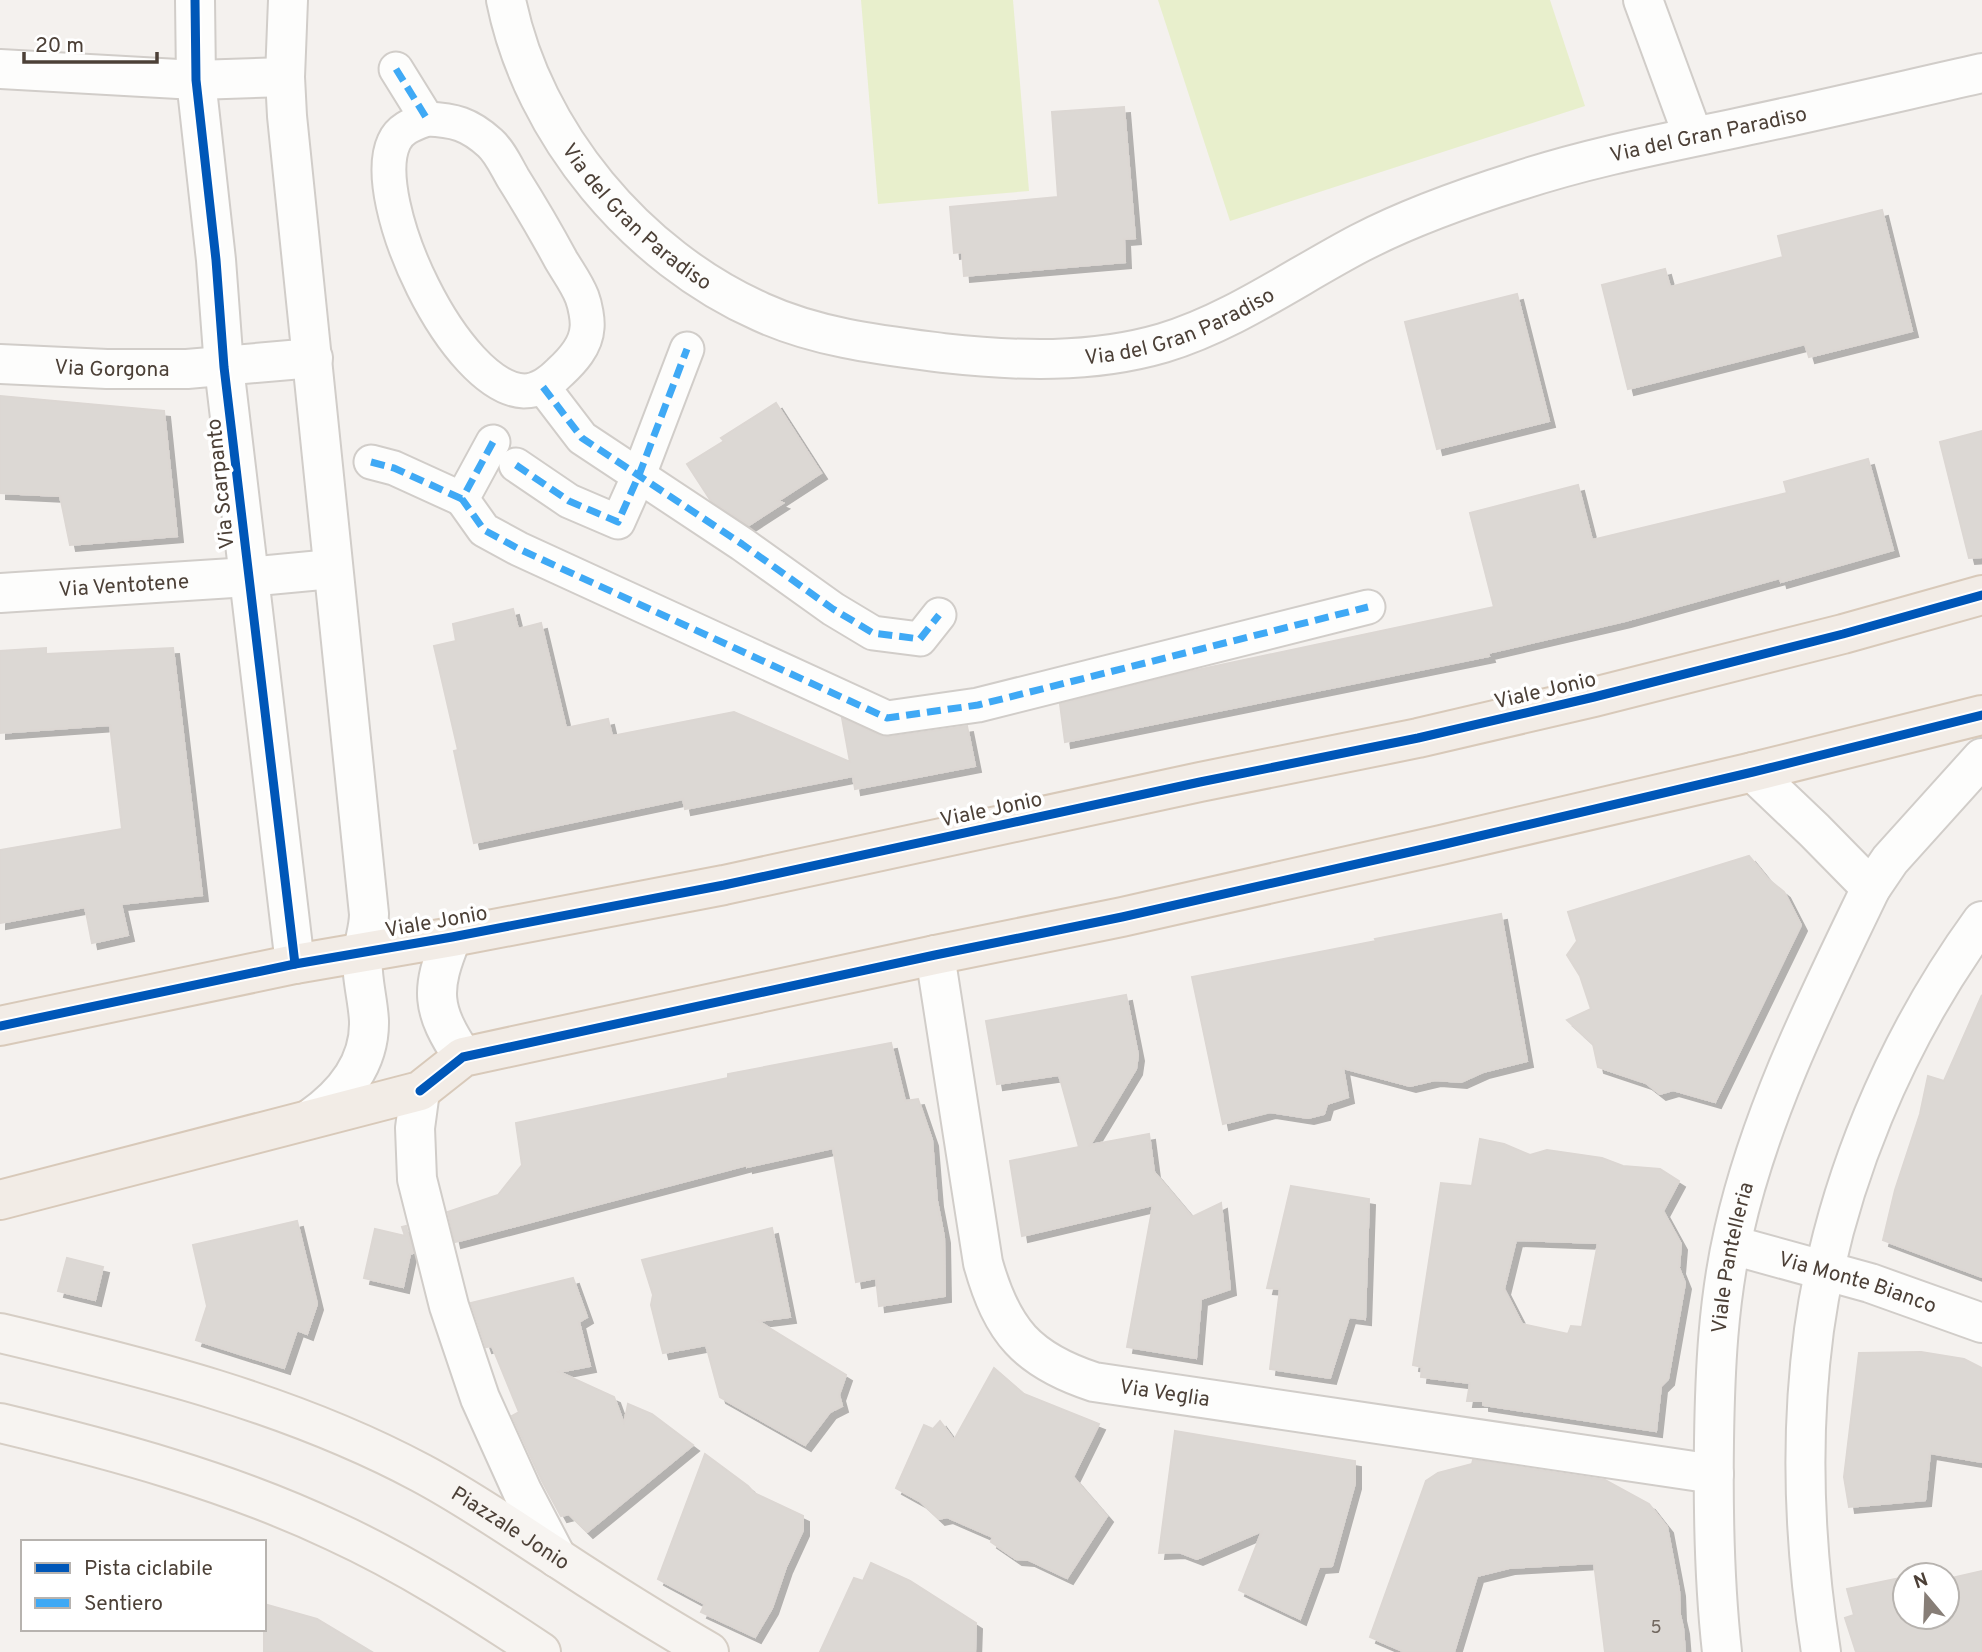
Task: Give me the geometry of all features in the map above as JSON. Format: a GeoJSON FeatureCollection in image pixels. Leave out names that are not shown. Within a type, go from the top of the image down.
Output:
{"type":"FeatureCollection","features":[{"type":"Feature","properties":{"kind":"main road","name":"Viale Jonio"},"geometry":{"type":"LineString","coordinates":[[0,1026],[295,964],[724,885],[1200,782],[1418,738],[1843,634],[1982,595]]}},
{"type":"Feature","properties":{"kind":"main road"},"geometry":{"type":"LineString","coordinates":[[0,1200],[420,1091],[463,1057],[1122,917],[1753,772],[1982,715]]}},
{"type":"Feature","properties":{"kind":"main road","name":"Piazzale Jonio"},"geometry":{"type":"LineString","coordinates":[[0,1333],[185,1380],[296,1417],[419,1472],[468,1499],[557,1558]]}},
{"type":"Feature","properties":{"kind":"main road"},"geometry":{"type":"LineString","coordinates":[[0,1423],[125,1455],[291,1512],[381,1555],[541,1652]]}},
{"type":"Feature","properties":{"kind":"main road"},"geometry":{"type":"LineString","coordinates":[[557,1558],[709,1652]]}},
{"type":"Feature","properties":{"kind":"street","name":"Via Scarpanto"},"geometry":{"type":"LineString","coordinates":[[195,0],[196,80],[216,260],[224,367],[295,964]]}},
{"type":"Feature","properties":{"kind":"street"},"geometry":{"type":"LineString","coordinates":[[288,0],[285,77],[301,259],[369,902],[369,926],[363,951],[369,1022],[365,1052],[344,1090],[310,1119]]}},
{"type":"Feature","properties":{"kind":"street","name":"Via del Gran Paradiso"},"geometry":{"type":"LineString","coordinates":[[506,0],[511,25],[523,58],[557,128],[600,188],[664,250],[697,276],[730,296],[782,321],[819,333],[971,356],[1030,360],[1075,358],[1163,343],[1234,312],[1361,242],[1426,213],[1519,180],[1592,158],[1982,73]]}},
{"type":"Feature","properties":{"kind":"street"},"geometry":{"type":"LineString","coordinates":[[1643,0],[1693,136]]}},
{"type":"Feature","properties":{"kind":"street"},"geometry":{"type":"LineString","coordinates":[[0,69],[196,80],[285,77]]}},
{"type":"Feature","properties":{"kind":"street"},"geometry":{"type":"LineString","coordinates":[[396,69],[428,119]]}},
{"type":"Feature","properties":{"kind":"street"},"geometry":{"type":"LineString","coordinates":[[428,119],[464,124],[491,144],[540,222],[582,297],[587,327],[583,342],[575,357],[542,387],[524,391],[508,387],[472,362],[441,321],[411,256],[391,197],[389,158],[401,131],[428,119]]}},
{"type":"Feature","properties":{"kind":"street"},"geometry":{"type":"LineString","coordinates":[[462,499],[504,453],[569,501],[618,522],[687,349]]}},
{"type":"Feature","properties":{"kind":"street"},"geometry":{"type":"LineString","coordinates":[[224,367],[313,358]]}},
{"type":"Feature","properties":{"kind":"street","name":"Via Gorgona"},"geometry":{"type":"LineString","coordinates":[[0,364],[107,369],[224,367]]}},
{"type":"Feature","properties":{"kind":"street"},"geometry":{"type":"LineString","coordinates":[[542,387],[582,438],[742,544],[833,609],[873,633],[920,639],[939,615]]}},
{"type":"Feature","properties":{"kind":"street"},"geometry":{"type":"LineString","coordinates":[[370,462],[394,468],[462,499],[484,530],[519,549],[887,718],[978,705],[1368,607]]}},
{"type":"Feature","properties":{"kind":"street","name":"Via Ventotene"},"geometry":{"type":"LineString","coordinates":[[0,593],[332,569]]}},
{"type":"Feature","properties":{"kind":"street","name":"Viale Pantelleria"},"geometry":{"type":"LineString","coordinates":[[1722,1652],[1713,1550],[1717,1338],[1732,1245],[1745,1191],[1780,1089],[1871,888],[1890,860],[1982,758]]}},
{"type":"Feature","properties":{"kind":"street"},"geometry":{"type":"LineString","coordinates":[[1753,772],[1871,888]]}},
{"type":"Feature","properties":{"kind":"street"},"geometry":{"type":"LineString","coordinates":[[1821,1652],[1811,1583],[1806,1467],[1810,1376],[1825,1270],[1850,1180],[1880,1102],[1925,1009],[1982,922]]}},
{"type":"Feature","properties":{"kind":"street"},"geometry":{"type":"LineString","coordinates":[[452,937],[439,971],[436,995],[443,1022],[463,1057]]}},
{"type":"Feature","properties":{"kind":"street","name":"Via Veglia"},"geometry":{"type":"LineString","coordinates":[[935,955],[985,1272],[999,1310],[1018,1339],[1059,1370],[1094,1382],[1714,1474]]}},
{"type":"Feature","properties":{"kind":"street","name":"Piazzale Jonio"},"geometry":{"type":"LineString","coordinates":[[420,1091],[415,1129],[417,1180],[449,1306],[480,1398],[522,1491],[557,1558]]}},
{"type":"Feature","properties":{"kind":"street","name":"Via Monte Bianco"},"geometry":{"type":"LineString","coordinates":[[1732,1245],[1870,1283],[1982,1323]]}},
{"type":"Feature","properties":{"kind":"green space"},"geometry":{"type":"Polygon","coordinates":[[[861,0],[1013,0],[1029,191],[878,204],[861,0]]]}},
{"type":"Feature","properties":{"kind":"green space"},"geometry":{"type":"Polygon","coordinates":[[[1158,0],[1550,0],[1585,106],[1230,221],[1158,0]]]}},
{"type":"Feature","properties":{"kind":"building"},"geometry":{"type":"Polygon","coordinates":[[[1124,107],[1135,238],[1124,239],[1125,262],[964,276],[962,252],[954,253],[950,207],[1058,197],[1052,112],[1124,107]]]}},
{"type":"Feature","properties":{"kind":"building"},"geometry":{"type":"Polygon","coordinates":[[[1882,210],[1912,331],[1809,357],[1805,344],[1628,389],[1602,285],[1665,269],[1670,287],[1783,257],[1778,236],[1882,210]]]}},
{"type":"Feature","properties":{"kind":"building"},"geometry":{"type":"Polygon","coordinates":[[[1517,294],[1549,421],[1437,449],[1405,322],[1517,294]]]}},
{"type":"Feature","properties":{"kind":"building"},"geometry":{"type":"Polygon","coordinates":[[[0,396],[164,411],[177,536],[70,545],[60,496],[0,493],[0,396]]]}},
{"type":"Feature","properties":{"kind":"building"},"geometry":{"type":"Polygon","coordinates":[[[776,403],[821,473],[778,501],[783,503],[749,525],[711,501],[687,464],[724,441],[721,438],[776,403]]]}},
{"type":"Feature","properties":{"kind":"building"},"geometry":{"type":"Polygon","coordinates":[[[1982,431],[1982,557],[1969,558],[1940,442],[1982,431]]]}},
{"type":"Feature","properties":{"kind":"building"},"geometry":{"type":"Polygon","coordinates":[[[1868,459],[1893,550],[1781,582],[1780,578],[1625,621],[1488,653],[1489,656],[1065,742],[1060,704],[1183,673],[1494,607],[1470,513],[1578,485],[1592,540],[1787,493],[1784,482],[1868,459]]]}},
{"type":"Feature","properties":{"kind":"building"},"geometry":{"type":"Polygon","coordinates":[[[513,609],[518,629],[541,623],[566,728],[608,719],[612,736],[734,712],[850,762],[842,718],[889,737],[967,726],[975,766],[855,789],[853,776],[685,809],[683,799],[474,843],[454,751],[458,750],[434,646],[456,641],[453,624],[513,609]]]}},
{"type":"Feature","properties":{"kind":"building"},"geometry":{"type":"Polygon","coordinates":[[[46,648],[46,654],[173,648],[202,895],[121,904],[128,935],[92,943],[85,907],[0,923],[0,850],[122,829],[110,725],[0,733],[0,651],[46,648]]]}},
{"type":"Feature","properties":{"kind":"building"},"geometry":{"type":"Polygon","coordinates":[[[1749,856],[1767,878],[1784,892],[1801,925],[1715,1102],[1673,1090],[1660,1094],[1646,1083],[1598,1067],[1593,1044],[1567,1020],[1591,1009],[1580,976],[1567,955],[1577,941],[1568,912],[1749,856]]]}},
{"type":"Feature","properties":{"kind":"building"},"geometry":{"type":"Polygon","coordinates":[[[1501,914],[1527,1061],[1483,1072],[1461,1082],[1435,1080],[1410,1086],[1343,1068],[1348,1097],[1327,1104],[1324,1114],[1308,1118],[1270,1112],[1223,1124],[1192,977],[1501,914]]]}},
{"type":"Feature","properties":{"kind":"building"},"geometry":{"type":"Polygon","coordinates":[[[1126,995],[1138,1055],[1136,1069],[1090,1145],[1149,1134],[1154,1172],[1192,1217],[1221,1203],[1230,1289],[1201,1299],[1196,1358],[1127,1347],[1153,1205],[1022,1236],[1010,1161],[1079,1147],[1059,1075],[997,1084],[986,1021],[1126,995]]]}},
{"type":"Feature","properties":{"kind":"building"},"geometry":{"type":"Polygon","coordinates":[[[1982,995],[1982,1277],[1883,1240],[1895,1190],[1920,1114],[1928,1076],[1944,1081],[1982,995]]]}},
{"type":"Feature","properties":{"kind":"building"},"geometry":{"type":"Polygon","coordinates":[[[891,1043],[905,1101],[918,1099],[932,1140],[937,1201],[944,1237],[945,1296],[879,1306],[876,1278],[856,1282],[833,1148],[747,1165],[455,1242],[448,1212],[498,1195],[522,1165],[516,1123],[728,1078],[728,1074],[891,1043]]]}},
{"type":"Feature","properties":{"kind":"building"},"geometry":{"type":"Polygon","coordinates":[[[1480,1139],[1504,1144],[1530,1155],[1547,1150],[1602,1158],[1623,1166],[1660,1169],[1679,1181],[1663,1211],[1681,1244],[1679,1268],[1685,1283],[1668,1379],[1661,1386],[1656,1431],[1483,1405],[1483,1401],[1467,1401],[1470,1383],[1421,1377],[1422,1367],[1413,1365],[1441,1183],[1472,1186],[1480,1139]],[[1516,1240],[1504,1289],[1522,1324],[1568,1334],[1571,1326],[1582,1327],[1598,1243],[1516,1240]]]}},
{"type":"Feature","properties":{"kind":"building"},"geometry":{"type":"Polygon","coordinates":[[[1291,1186],[1369,1199],[1365,1319],[1349,1317],[1330,1378],[1270,1369],[1280,1289],[1267,1288],[1291,1186]]]}},
{"type":"Feature","properties":{"kind":"building"},"geometry":{"type":"Polygon","coordinates":[[[297,1221],[317,1304],[307,1334],[297,1330],[284,1368],[196,1340],[207,1306],[193,1245],[297,1221]]]}},
{"type":"Feature","properties":{"kind":"building"},"geometry":{"type":"Polygon","coordinates":[[[406,1226],[413,1253],[410,1254],[403,1287],[364,1278],[375,1229],[405,1236],[402,1227],[406,1226]]]}},
{"type":"Feature","properties":{"kind":"building"},"geometry":{"type":"Polygon","coordinates":[[[772,1228],[790,1317],[758,1321],[846,1375],[839,1395],[842,1406],[830,1412],[805,1445],[720,1397],[706,1345],[663,1353],[651,1305],[653,1295],[642,1260],[772,1228]]]}},
{"type":"Feature","properties":{"kind":"building"},"geometry":{"type":"Polygon","coordinates":[[[67,1258],[103,1267],[95,1300],[58,1291],[67,1258]]]}},
{"type":"Feature","properties":{"kind":"building"},"geometry":{"type":"Polygon","coordinates":[[[573,1278],[587,1317],[579,1322],[590,1366],[559,1372],[614,1397],[624,1424],[628,1404],[652,1414],[693,1445],[587,1532],[569,1514],[561,1516],[542,1481],[512,1416],[519,1412],[492,1346],[486,1347],[471,1303],[573,1278]]]}},
{"type":"Feature","properties":{"kind":"building"},"geometry":{"type":"Polygon","coordinates":[[[1921,1352],[1964,1359],[1982,1368],[1982,1462],[1930,1453],[1925,1500],[1849,1507],[1844,1477],[1859,1353],[1921,1352]]]}},
{"type":"Feature","properties":{"kind":"building"},"geometry":{"type":"Polygon","coordinates":[[[994,1368],[1024,1394],[1099,1424],[1073,1477],[1107,1516],[1067,1578],[1029,1560],[1016,1559],[991,1542],[993,1537],[947,1517],[939,1519],[921,1502],[896,1488],[924,1425],[933,1429],[940,1421],[954,1440],[994,1368]]]}},
{"type":"Feature","properties":{"kind":"building"},"geometry":{"type":"Polygon","coordinates":[[[1175,1431],[1355,1461],[1355,1483],[1332,1566],[1319,1567],[1300,1619],[1239,1590],[1262,1531],[1197,1559],[1179,1552],[1159,1553],[1175,1431]]]}},
{"type":"Feature","properties":{"kind":"building"},"geometry":{"type":"Polygon","coordinates":[[[705,1454],[754,1493],[803,1516],[803,1530],[786,1567],[772,1608],[755,1637],[701,1612],[705,1604],[658,1579],[705,1454]]]}},
{"type":"Feature","properties":{"kind":"building"},"geometry":{"type":"Polygon","coordinates":[[[1473,1460],[1605,1480],[1649,1504],[1667,1527],[1679,1590],[1685,1652],[1605,1652],[1594,1563],[1509,1568],[1477,1576],[1454,1652],[1405,1652],[1370,1637],[1426,1481],[1438,1473],[1472,1464],[1473,1460]]]}},
{"type":"Feature","properties":{"kind":"building"},"geometry":{"type":"Polygon","coordinates":[[[871,1563],[910,1581],[976,1623],[975,1652],[820,1652],[854,1578],[863,1581],[871,1563]]]}},
{"type":"Feature","properties":{"kind":"building"},"geometry":{"type":"Polygon","coordinates":[[[1982,1571],[1982,1652],[1856,1652],[1845,1618],[1854,1615],[1847,1589],[1891,1580],[1891,1631],[1961,1631],[1961,1576],[1982,1571]]]}},
{"type":"Feature","properties":{"kind":"building"},"geometry":{"type":"Polygon","coordinates":[[[266,1605],[317,1619],[372,1652],[264,1652],[266,1605]]]}},
{"type":"Feature","properties":{"kind":"marked path"},"geometry":{"type":"LineString","coordinates":[[396,69],[427,119]]}},
{"type":"Feature","properties":{"kind":"marked path"},"geometry":{"type":"LineString","coordinates":[[516,465],[569,501],[618,522],[687,349]]}},
{"type":"Feature","properties":{"kind":"marked path"},"geometry":{"type":"LineString","coordinates":[[543,387],[582,438],[742,544],[833,609],[873,633],[920,639],[939,615]]}},
{"type":"Feature","properties":{"kind":"marked path"},"geometry":{"type":"LineString","coordinates":[[493,442],[462,499],[484,530],[519,549],[887,718],[978,705],[1368,607]]}},
{"type":"Feature","properties":{"kind":"marked path"},"geometry":{"type":"LineString","coordinates":[[371,462],[394,468],[462,499]]}},
{"type":"Feature","properties":{"kind":"cycle path"},"geometry":{"type":"LineString","coordinates":[[195,0],[196,80],[216,260],[224,367],[295,964]]}},
{"type":"Feature","properties":{"kind":"cycle path"},"geometry":{"type":"LineString","coordinates":[[0,1026],[295,964],[724,885],[1200,782],[1418,738],[1843,634],[1982,595]]}},
{"type":"Feature","properties":{"kind":"cycle path"},"geometry":{"type":"LineString","coordinates":[[420,1091],[463,1057],[1122,917],[1753,772],[1982,715]]}}]}
